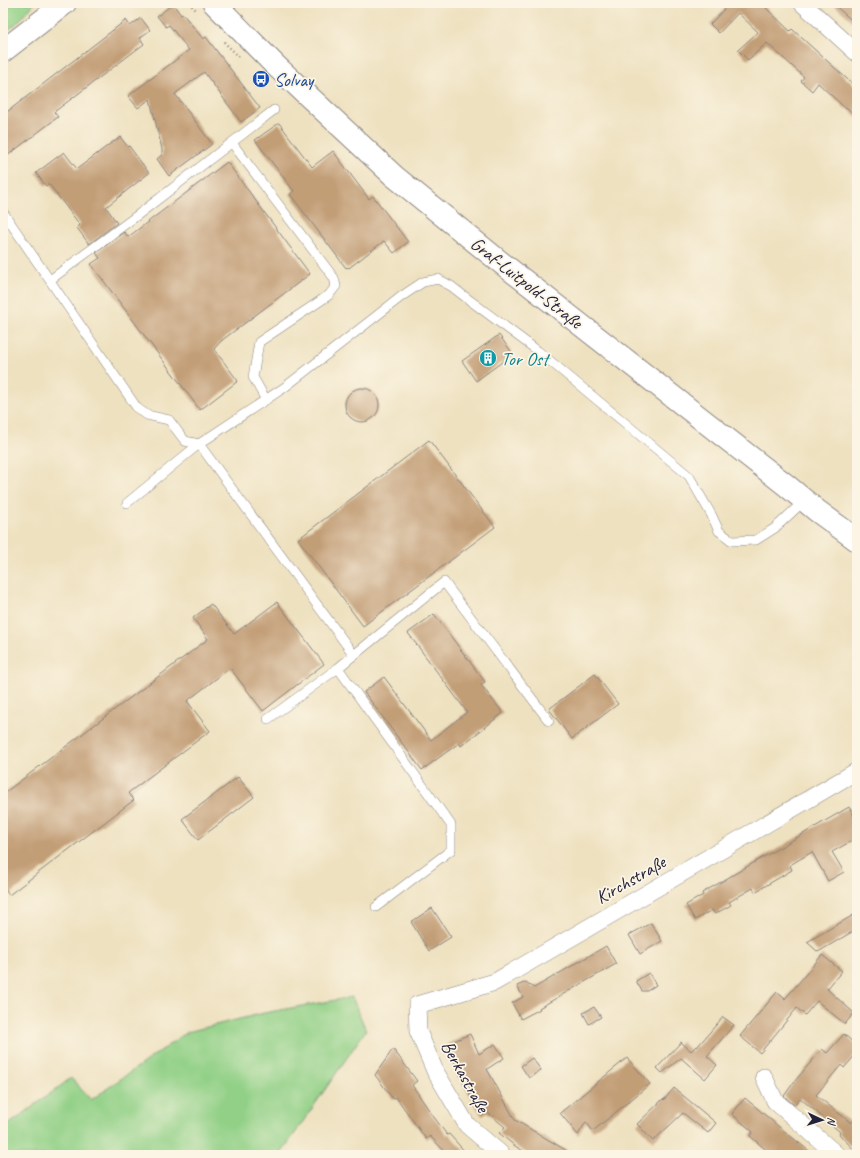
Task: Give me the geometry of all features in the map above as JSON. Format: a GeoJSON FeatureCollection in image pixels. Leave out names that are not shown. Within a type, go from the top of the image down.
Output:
{"type":"FeatureCollection","features":[{"type":"Feature","properties":{"kind":"street"},"geometry":{"type":"LineString","coordinates":[[3,51],[65,3]]}},
{"type":"Feature","properties":{"kind":"street","name":"Graf-Luitpold-Straße"},"geometry":{"type":"LineString","coordinates":[[214,3],[274,64],[394,176],[499,261],[816,510],[857,540]]}},
{"type":"Feature","properties":{"kind":"street"},"geometry":{"type":"LineString","coordinates":[[802,3],[857,53]]}},
{"type":"Feature","properties":{"kind":"street","name":"Kirchstraße"},"geometry":{"type":"LineString","coordinates":[[417,1005],[495,982],[857,772]]}},
{"type":"Feature","properties":{"kind":"street","name":"Berkastraße"},"geometry":{"type":"LineString","coordinates":[[417,1005],[418,1031],[435,1071],[466,1124],[502,1155]]}},
{"type":"Feature","properties":{"kind":"street"},"geometry":{"type":"LineString","coordinates":[[764,1077],[775,1101],[837,1155]]}},
{"type":"Feature","properties":{"kind":"lane"},"geometry":{"type":"LineString","coordinates":[[50,280],[139,214],[274,110]]}},
{"type":"Feature","properties":{"kind":"lane"},"geometry":{"type":"LineString","coordinates":[[232,143],[334,278],[336,286],[329,295],[259,342],[253,377],[266,400]]}},
{"type":"Feature","properties":{"kind":"lane"},"geometry":{"type":"LineString","coordinates":[[3,212],[137,408],[147,415],[169,420],[185,441],[199,444],[354,655]]}},
{"type":"Feature","properties":{"kind":"lane"},"geometry":{"type":"LineString","coordinates":[[127,503],[199,444],[285,387],[402,296],[423,282],[438,279],[451,286],[538,351],[689,476],[719,530],[732,541],[756,540],[775,528],[805,500]]}},
{"type":"Feature","properties":{"kind":"lane"},"geometry":{"type":"LineString","coordinates":[[268,719],[338,668],[444,582],[549,722]]}},
{"type":"Feature","properties":{"kind":"lane"},"geometry":{"type":"LineString","coordinates":[[338,668],[451,825],[451,850],[376,907]]}},
{"type":"Feature","properties":{"kind":"path"},"geometry":{"type":"LineString","coordinates":[[3,9],[10,3]]}},
{"type":"Feature","properties":{"kind":"green space"},"geometry":{"type":"Polygon","coordinates":[[[13,3],[35,3],[16,24],[3,34],[3,12],[13,3]]]}},
{"type":"Feature","properties":{"kind":"green space"},"geometry":{"type":"Polygon","coordinates":[[[352,997],[366,1030],[280,1155],[3,1155],[3,1129],[71,1078],[91,1100],[187,1032],[264,1013],[352,997]]]}},
{"type":"Feature","properties":{"kind":"building"},"geometry":{"type":"Polygon","coordinates":[[[728,3],[770,3],[766,8],[790,31],[792,29],[857,88],[857,117],[818,83],[812,91],[801,81],[804,77],[767,43],[748,60],[738,50],[758,32],[738,13],[719,33],[710,24],[729,4],[728,3]]]}},
{"type":"Feature","properties":{"kind":"building"},"geometry":{"type":"Polygon","coordinates":[[[832,3],[857,3],[857,25],[832,3]]]}},
{"type":"Feature","properties":{"kind":"building"},"geometry":{"type":"Polygon","coordinates":[[[173,4],[203,39],[206,37],[260,108],[241,122],[204,72],[175,94],[212,144],[169,176],[157,159],[162,155],[162,149],[150,99],[138,108],[128,96],[189,50],[169,25],[166,27],[157,16],[173,4]]]}},
{"type":"Feature","properties":{"kind":"building"},"geometry":{"type":"Polygon","coordinates":[[[141,18],[150,30],[140,38],[144,44],[54,112],[58,117],[3,159],[3,115],[126,20],[130,26],[141,18]]]}},
{"type":"Feature","properties":{"kind":"building"},"geometry":{"type":"Polygon","coordinates":[[[279,123],[312,167],[333,151],[369,199],[373,196],[408,242],[394,253],[384,241],[349,268],[346,268],[290,194],[294,191],[255,140],[279,123]]]}},
{"type":"Feature","properties":{"kind":"building"},"geometry":{"type":"Polygon","coordinates":[[[120,137],[128,147],[129,146],[149,173],[106,207],[117,223],[89,244],[77,228],[80,225],[49,184],[46,186],[36,173],[64,152],[77,169],[120,137]]]}},
{"type":"Feature","properties":{"kind":"building"},"geometry":{"type":"Polygon","coordinates":[[[227,162],[310,274],[221,341],[214,349],[238,381],[200,410],[91,264],[100,258],[96,253],[124,232],[128,237],[227,162]]]}},
{"type":"Feature","properties":{"kind":"building","name":"Tor Ost"},"geometry":{"type":"Polygon","coordinates":[[[499,335],[513,354],[476,381],[462,361],[499,335]]]}},
{"type":"Feature","properties":{"kind":"building"},"geometry":{"type":"Polygon","coordinates":[[[359,388],[365,388],[369,389],[376,395],[379,405],[378,412],[372,419],[365,422],[359,422],[355,421],[348,415],[345,408],[345,402],[346,398],[352,391],[359,388]]]}},
{"type":"Feature","properties":{"kind":"building"},"geometry":{"type":"Polygon","coordinates":[[[429,440],[495,527],[363,626],[298,539],[429,440]]]}},
{"type":"Feature","properties":{"kind":"building"},"geometry":{"type":"Polygon","coordinates":[[[277,602],[324,664],[263,711],[230,668],[187,701],[210,731],[128,793],[134,800],[9,895],[3,887],[3,794],[208,639],[193,618],[211,604],[234,634],[277,602]]]}},
{"type":"Feature","properties":{"kind":"building"},"geometry":{"type":"Polygon","coordinates":[[[434,614],[485,682],[481,685],[503,713],[461,746],[459,743],[422,770],[364,692],[384,677],[431,740],[467,712],[408,633],[434,614]]]}},
{"type":"Feature","properties":{"kind":"building"},"geometry":{"type":"Polygon","coordinates":[[[595,674],[618,704],[572,739],[549,709],[595,674]]]}},
{"type":"Feature","properties":{"kind":"building"},"geometry":{"type":"Polygon","coordinates":[[[238,777],[254,797],[198,840],[182,819],[238,777]]]}},
{"type":"Feature","properties":{"kind":"building"},"geometry":{"type":"Polygon","coordinates":[[[849,807],[857,821],[857,838],[832,852],[844,872],[828,881],[812,852],[790,865],[792,870],[755,892],[753,888],[729,902],[731,905],[715,914],[712,910],[695,920],[686,905],[703,895],[702,893],[849,807]]]}},
{"type":"Feature","properties":{"kind":"building"},"geometry":{"type":"Polygon","coordinates":[[[432,908],[451,937],[429,951],[411,922],[432,908]]]}},
{"type":"Feature","properties":{"kind":"building"},"geometry":{"type":"Polygon","coordinates":[[[857,913],[857,929],[818,952],[807,942],[857,913]]]}},
{"type":"Feature","properties":{"kind":"building"},"geometry":{"type":"Polygon","coordinates":[[[651,923],[662,941],[640,954],[629,935],[651,923]]]}},
{"type":"Feature","properties":{"kind":"building"},"geometry":{"type":"Polygon","coordinates":[[[606,946],[616,964],[521,1019],[512,1003],[523,997],[517,986],[526,982],[534,988],[606,946]]]}},
{"type":"Feature","properties":{"kind":"building"},"geometry":{"type":"Polygon","coordinates":[[[822,955],[842,971],[827,989],[854,1013],[845,1024],[817,1001],[805,1015],[797,1008],[760,1053],[740,1036],[777,992],[785,999],[822,955]]]}},
{"type":"Feature","properties":{"kind":"building"},"geometry":{"type":"Polygon","coordinates":[[[649,973],[656,985],[647,991],[642,991],[636,981],[649,973]]]}},
{"type":"Feature","properties":{"kind":"building"},"geometry":{"type":"Polygon","coordinates":[[[594,1007],[601,1017],[589,1024],[583,1013],[594,1007]]]}},
{"type":"Feature","properties":{"kind":"building"},"geometry":{"type":"Polygon","coordinates":[[[723,1017],[734,1025],[707,1056],[717,1065],[705,1079],[681,1058],[662,1073],[657,1068],[681,1042],[691,1051],[696,1046],[697,1047],[723,1017]]]}},
{"type":"Feature","properties":{"kind":"building"},"geometry":{"type":"Polygon","coordinates":[[[470,1034],[479,1054],[495,1044],[504,1058],[487,1069],[515,1120],[574,1155],[530,1155],[515,1146],[499,1133],[505,1127],[487,1112],[482,1116],[465,1087],[447,1044],[470,1034]]]}},
{"type":"Feature","properties":{"kind":"building"},"geometry":{"type":"Polygon","coordinates":[[[844,1034],[857,1046],[857,1053],[844,1068],[841,1065],[816,1095],[851,1123],[857,1117],[857,1153],[839,1134],[840,1132],[800,1098],[794,1105],[784,1096],[822,1049],[827,1053],[844,1034]]]}},
{"type":"Feature","properties":{"kind":"building"},"geometry":{"type":"Polygon","coordinates":[[[393,1049],[417,1081],[412,1085],[431,1113],[447,1135],[449,1134],[468,1155],[448,1155],[430,1136],[426,1139],[396,1097],[393,1099],[375,1075],[393,1049]]]}},
{"type":"Feature","properties":{"kind":"building"},"geometry":{"type":"Polygon","coordinates":[[[532,1058],[541,1070],[529,1078],[521,1066],[532,1058]]]}},
{"type":"Feature","properties":{"kind":"building"},"geometry":{"type":"Polygon","coordinates":[[[627,1058],[650,1084],[593,1131],[586,1122],[578,1135],[560,1113],[627,1058]]]}},
{"type":"Feature","properties":{"kind":"building"},"geometry":{"type":"Polygon","coordinates":[[[674,1088],[716,1123],[708,1133],[683,1113],[653,1141],[637,1124],[663,1099],[664,1100],[674,1088]]]}},
{"type":"Feature","properties":{"kind":"building"},"geometry":{"type":"Polygon","coordinates":[[[745,1098],[814,1155],[772,1155],[750,1136],[753,1132],[732,1114],[745,1098]]]}},
{"type":"Feature","properties":{"kind":"place","name":"Solvay"},"geometry":{"type":"Point","coordinates":[261,79]}},
{"type":"Feature","properties":{"kind":"place","name":"Tor Ost"},"geometry":{"type":"Point","coordinates":[488,358]}}]}
